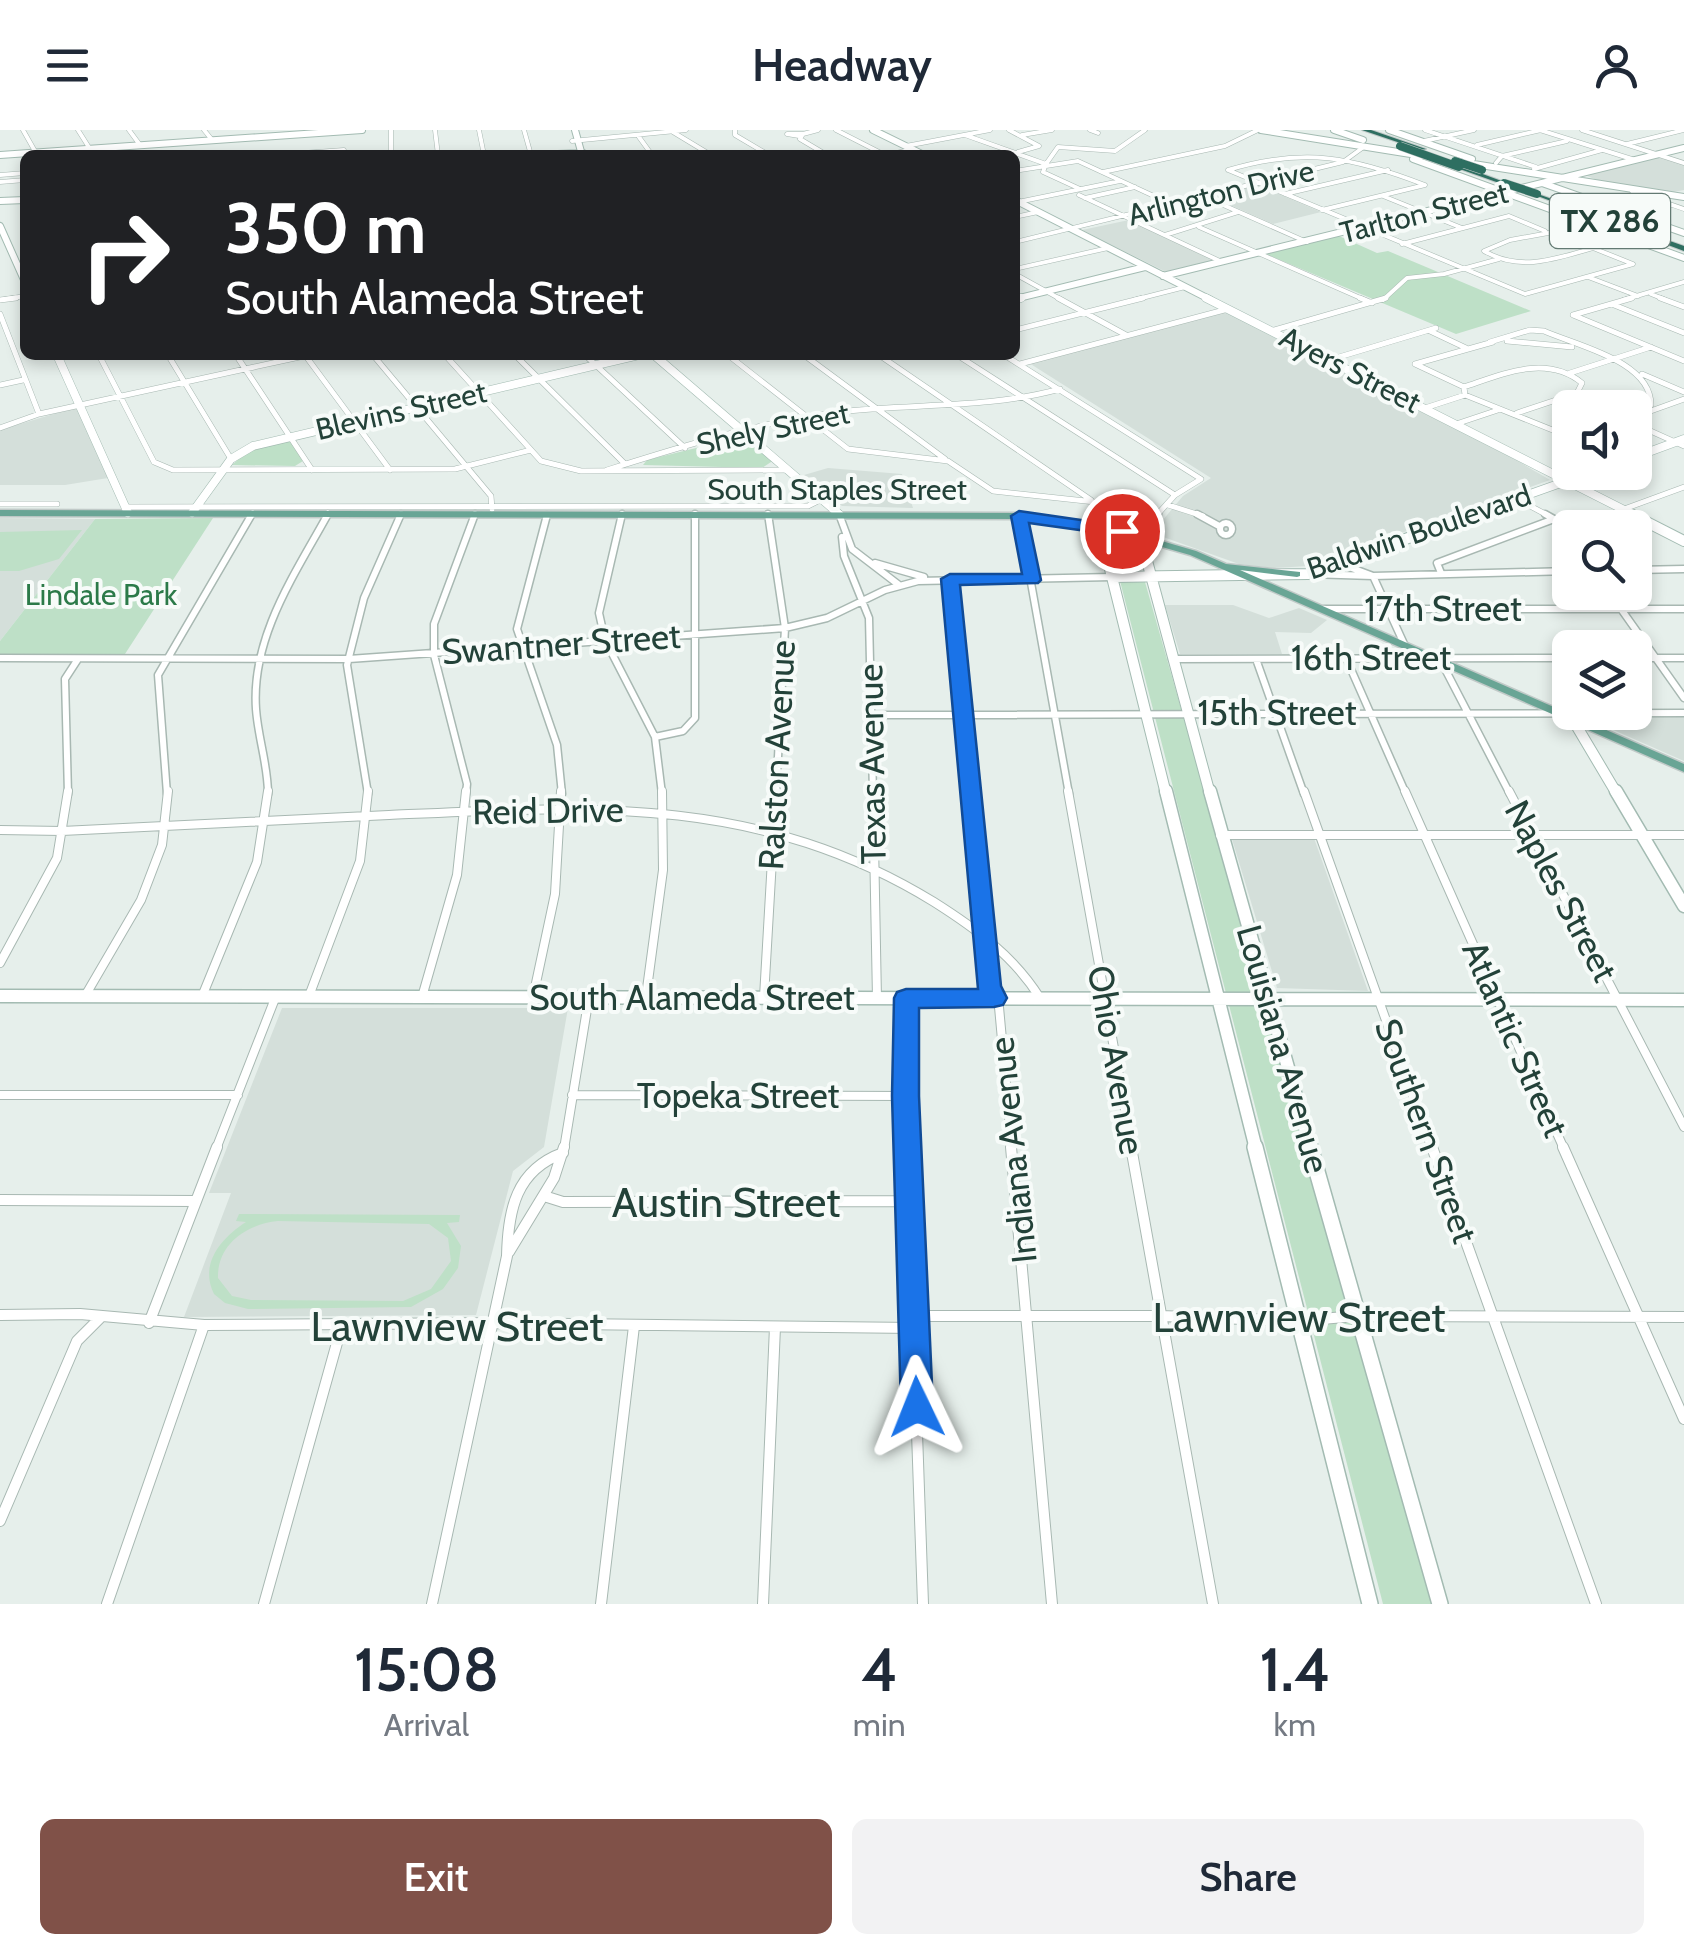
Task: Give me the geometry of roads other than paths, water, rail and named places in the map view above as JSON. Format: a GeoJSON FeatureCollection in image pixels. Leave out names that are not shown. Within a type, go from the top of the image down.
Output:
{"type":"FeatureCollection","features":[{"type":"Feature","properties":{"kind":"highway","name":"TX 286"},"geometry":{"type":"LineString","coordinates":[[1352,130],[1674,240],[1684,247]]}},
{"type":"Feature","properties":{"kind":"highway","name":"TX 286"},"geometry":{"type":"LineString","coordinates":[[1365,130],[1424,145],[1507,182]]}},
{"type":"Feature","properties":{"kind":"highway"},"geometry":{"type":"LineString","coordinates":[[1540,193],[1684,247]]}},
{"type":"Feature","properties":{"kind":"highway"},"geometry":{"type":"LineString","coordinates":[[1581,197],[1674,240]]}},
{"type":"Feature","properties":{"kind":"main road"},"geometry":{"type":"LineString","coordinates":[[76,150],[276,133],[362,130]]}},
{"type":"Feature","properties":{"kind":"main road"},"geometry":{"type":"LineString","coordinates":[[572,130],[578,150]]}},
{"type":"Feature","properties":{"kind":"main road"},"geometry":{"type":"LineString","coordinates":[[873,130],[910,150]]}},
{"type":"Feature","properties":{"kind":"main road"},"geometry":{"type":"LineString","coordinates":[[1260,130],[1448,156],[1456,153]]}},
{"type":"Feature","properties":{"kind":"main road"},"geometry":{"type":"LineString","coordinates":[[1334,130],[1390,150],[1684,197]]}},
{"type":"Feature","properties":{"kind":"main road"},"geometry":{"type":"LineString","coordinates":[[1392,131],[1424,145],[1497,165],[1592,225],[1684,258]]}},
{"type":"Feature","properties":{"kind":"main road","name":"Tarlton Street"},"geometry":{"type":"LineString","coordinates":[[1164,276],[1505,193],[1540,193],[1564,178],[1684,148]]}},
{"type":"Feature","properties":{"kind":"main road"},"geometry":{"type":"LineString","coordinates":[[1390,150],[1518,198],[1558,188]]}},
{"type":"Feature","properties":{"kind":"main road"},"geometry":{"type":"LineString","coordinates":[[1518,198],[1558,188],[1684,233]]}},
{"type":"Feature","properties":{"kind":"main road","name":"Ayers Street"},"geometry":{"type":"LineString","coordinates":[[1020,204],[1552,474]]}},
{"type":"Feature","properties":{"kind":"main road"},"geometry":{"type":"LineString","coordinates":[[0,228],[20,271]]}},
{"type":"Feature","properties":{"kind":"main road"},"geometry":{"type":"LineString","coordinates":[[1020,298],[1145,267]]}},
{"type":"Feature","properties":{"kind":"main road"},"geometry":{"type":"LineString","coordinates":[[59,360],[127,510]]}},
{"type":"Feature","properties":{"kind":"main road","name":"Blevins Street"},"geometry":{"type":"LineString","coordinates":[[195,509],[231,459],[253,446],[618,360]]}},
{"type":"Feature","properties":{"kind":"main road"},"geometry":{"type":"LineString","coordinates":[[660,360],[839,514]]}},
{"type":"Feature","properties":{"kind":"main road"},"geometry":{"type":"LineString","coordinates":[[1652,451],[1681,442]]}},
{"type":"Feature","properties":{"kind":"main road","name":"Baldwin Boulevard"},"geometry":{"type":"LineString","coordinates":[[1111,571],[1150,577],[1302,574],[1342,564],[1552,487]]}},
{"type":"Feature","properties":{"kind":"main road","name":"Ayers Street"},"geometry":{"type":"LineString","coordinates":[[1584,490],[1624,510]]}},
{"type":"Feature","properties":{"kind":"main road","name":"South Staples Street"},"geometry":{"type":"LineString","coordinates":[[0,513],[195,509],[328,514],[475,514],[492,510],[547,514],[1019,516],[1100,526],[1216,564],[1552,708]]}},
{"type":"Feature","properties":{"kind":"main road","name":"Ayers Street"},"geometry":{"type":"LineString","coordinates":[[1652,524],[1684,540]]}},
{"type":"Feature","properties":{"kind":"main road","name":"Louisiana Avenue"},"geometry":{"type":"LineString","coordinates":[[1100,526],[1215,1000],[1370,1604]]}},
{"type":"Feature","properties":{"kind":"main road"},"geometry":{"type":"LineString","coordinates":[[1111,571],[1140,536]]}},
{"type":"Feature","properties":{"kind":"main road","name":"Louisiana Avenue"},"geometry":{"type":"LineString","coordinates":[[1140,536],[1186,714],[1271,1000],[1440,1604]]}},
{"type":"Feature","properties":{"kind":"main road"},"geometry":{"type":"LineString","coordinates":[[1216,564],[1302,574]]}},
{"type":"Feature","properties":{"kind":"main road"},"geometry":{"type":"LineString","coordinates":[[1578,730],[1684,906]]}},
{"type":"Feature","properties":{"kind":"main road","name":"South Staples Street"},"geometry":{"type":"LineString","coordinates":[[1601,730],[1684,768]]}},
{"type":"Feature","properties":{"kind":"main road","name":"South Alameda Street"},"geometry":{"type":"LineString","coordinates":[[0,996],[1684,1000]]}},
{"type":"Feature","properties":{"kind":"street"},"geometry":{"type":"LineString","coordinates":[[78,130],[90,149]]}},
{"type":"Feature","properties":{"kind":"street"},"geometry":{"type":"LineString","coordinates":[[129,130],[140,146]]}},
{"type":"Feature","properties":{"kind":"street"},"geometry":{"type":"LineString","coordinates":[[204,130],[213,141]]}},
{"type":"Feature","properties":{"kind":"street"},"geometry":{"type":"LineString","coordinates":[[576,140],[687,130],[689,142]]}},
{"type":"Feature","properties":{"kind":"street"},"geometry":{"type":"LineString","coordinates":[[736,130],[735,134],[761,150]]}},
{"type":"Feature","properties":{"kind":"street"},"geometry":{"type":"LineString","coordinates":[[818,130],[801,135],[820,150]]}},
{"type":"Feature","properties":{"kind":"street"},"geometry":{"type":"LineString","coordinates":[[836,130],[877,150]]}},
{"type":"Feature","properties":{"kind":"street"},"geometry":{"type":"LineString","coordinates":[[920,150],[990,130]]}},
{"type":"Feature","properties":{"kind":"street"},"geometry":{"type":"LineString","coordinates":[[1009,130],[1039,146],[1020,152]]}},
{"type":"Feature","properties":{"kind":"street"},"geometry":{"type":"LineString","coordinates":[[1022,136],[1052,130]]}},
{"type":"Feature","properties":{"kind":"street"},"geometry":{"type":"LineString","coordinates":[[1090,130],[1098,134]]}},
{"type":"Feature","properties":{"kind":"street"},"geometry":{"type":"LineString","coordinates":[[1146,130],[1115,151],[1058,147],[1043,172],[1127,218],[1222,262]]}},
{"type":"Feature","properties":{"kind":"street"},"geometry":{"type":"LineString","coordinates":[[1103,172],[1225,146],[1260,130]]}},
{"type":"Feature","properties":{"kind":"street"},"geometry":{"type":"LineString","coordinates":[[1392,131],[1404,130]]}},
{"type":"Feature","properties":{"kind":"street"},"geometry":{"type":"LineString","coordinates":[[1425,130],[1534,170],[1602,150]]}},
{"type":"Feature","properties":{"kind":"street"},"geometry":{"type":"LineString","coordinates":[[1424,145],[1474,130]]}},
{"type":"Feature","properties":{"kind":"street"},"geometry":{"type":"LineString","coordinates":[[1472,146],[1540,130],[1635,160]]}},
{"type":"Feature","properties":{"kind":"street"},"geometry":{"type":"LineString","coordinates":[[1582,130],[1684,163]]}},
{"type":"Feature","properties":{"kind":"street"},"geometry":{"type":"LineString","coordinates":[[1596,134],[1614,130]]}},
{"type":"Feature","properties":{"kind":"street"},"geometry":{"type":"LineString","coordinates":[[1627,144],[1684,130]]}},
{"type":"Feature","properties":{"kind":"street"},"geometry":{"type":"LineString","coordinates":[[672,131],[703,150]]}},
{"type":"Feature","properties":{"kind":"street"},"geometry":{"type":"LineString","coordinates":[[965,135],[1006,150]]}},
{"type":"Feature","properties":{"kind":"street"},"geometry":{"type":"LineString","coordinates":[[639,137],[649,150]]}},
{"type":"Feature","properties":{"kind":"street"},"geometry":{"type":"LineString","coordinates":[[1497,165],[1502,156],[1571,140]]}},
{"type":"Feature","properties":{"kind":"street","name":"Arlington Drive"},"geometry":{"type":"LineString","coordinates":[[1020,241],[1127,218],[1169,203],[1350,160],[1365,144]]}},
{"type":"Feature","properties":{"kind":"street"},"geometry":{"type":"LineString","coordinates":[[1020,152],[1046,164]]}},
{"type":"Feature","properties":{"kind":"street"},"geometry":{"type":"LineString","coordinates":[[1322,210],[1425,185],[1388,170],[1306,153],[1228,170],[1253,182],[1461,269],[1526,294],[1633,264],[1593,248],[1528,265],[1499,259],[1484,251],[1546,231],[1572,232],[1596,240],[1617,234]]}},
{"type":"Feature","properties":{"kind":"street"},"geometry":{"type":"LineString","coordinates":[[1020,170],[1078,161],[1169,203]]}},
{"type":"Feature","properties":{"kind":"street"},"geometry":{"type":"LineString","coordinates":[[1284,194],[1388,170]]}},
{"type":"Feature","properties":{"kind":"street"},"geometry":{"type":"LineString","coordinates":[[1082,194],[1120,181]]}},
{"type":"Feature","properties":{"kind":"street"},"geometry":{"type":"LineString","coordinates":[[1020,203],[1134,187]]}},
{"type":"Feature","properties":{"kind":"street"},"geometry":{"type":"LineString","coordinates":[[1623,188],[1684,209]]}},
{"type":"Feature","properties":{"kind":"street"},"geometry":{"type":"LineString","coordinates":[[1202,196],[1307,242]]}},
{"type":"Feature","properties":{"kind":"street"},"geometry":{"type":"LineString","coordinates":[[1382,196],[1462,228]]}},
{"type":"Feature","properties":{"kind":"street"},"geometry":{"type":"LineString","coordinates":[[1632,215],[1672,205]]}},
{"type":"Feature","properties":{"kind":"street"},"geometry":{"type":"LineString","coordinates":[[1020,217],[1038,212]]}},
{"type":"Feature","properties":{"kind":"street"},"geometry":{"type":"LineString","coordinates":[[1199,227],[1196,224],[1202,220],[1238,212]]}},
{"type":"Feature","properties":{"kind":"street"},"geometry":{"type":"LineString","coordinates":[[1402,244],[1510,216],[1546,231]]}},
{"type":"Feature","properties":{"kind":"street"},"geometry":{"type":"LineString","coordinates":[[1572,232],[1592,225]]}},
{"type":"Feature","properties":{"kind":"street"},"geometry":{"type":"LineString","coordinates":[[1165,235],[1199,227],[1372,303]]}},
{"type":"Feature","properties":{"kind":"street"},"geometry":{"type":"LineString","coordinates":[[1593,248],[1596,240]]}},
{"type":"Feature","properties":{"kind":"street"},"geometry":{"type":"LineString","coordinates":[[1020,271],[1108,248]]}},
{"type":"Feature","properties":{"kind":"street"},"geometry":{"type":"LineString","coordinates":[[1272,331],[1383,300],[1407,278],[1499,259]]}},
{"type":"Feature","properties":{"kind":"street"},"geometry":{"type":"LineString","coordinates":[[1020,275],[1126,335]]}},
{"type":"Feature","properties":{"kind":"street"},"geometry":{"type":"LineString","coordinates":[[1588,277],[1638,296]]}},
{"type":"Feature","properties":{"kind":"street"},"geometry":{"type":"LineString","coordinates":[[1684,282],[1573,315],[1684,361]]}},
{"type":"Feature","properties":{"kind":"street"},"geometry":{"type":"LineString","coordinates":[[1020,329],[1185,287]]}},
{"type":"Feature","properties":{"kind":"street"},"geometry":{"type":"LineString","coordinates":[[1650,293],[1684,306]]}},
{"type":"Feature","properties":{"kind":"street"},"geometry":{"type":"LineString","coordinates":[[1612,304],[1684,333]]}},
{"type":"Feature","properties":{"kind":"street"},"geometry":{"type":"LineString","coordinates":[[1019,364],[1228,309]]}},
{"type":"Feature","properties":{"kind":"street"},"geometry":{"type":"LineString","coordinates":[[0,314],[39,414]]}},
{"type":"Feature","properties":{"kind":"street"},"geometry":{"type":"LineString","coordinates":[[1329,360],[1436,328]]}},
{"type":"Feature","properties":{"kind":"street"},"geometry":{"type":"LineString","coordinates":[[1428,330],[1466,348]]}},
{"type":"Feature","properties":{"kind":"street"},"geometry":{"type":"LineString","coordinates":[[1552,429],[1517,413],[1498,410],[1415,364],[1537,330],[1632,369],[1684,396]]}},
{"type":"Feature","properties":{"kind":"street"},"geometry":{"type":"LineString","coordinates":[[1490,342],[1536,342],[1588,350]]}},
{"type":"Feature","properties":{"kind":"street"},"geometry":{"type":"LineString","coordinates":[[1425,408],[1525,368],[1570,373],[1651,347]]}},
{"type":"Feature","properties":{"kind":"street"},"geometry":{"type":"LineString","coordinates":[[102,360],[154,462],[173,470],[454,469],[530,450]]}},
{"type":"Feature","properties":{"kind":"street"},"geometry":{"type":"LineString","coordinates":[[171,360],[231,459]]}},
{"type":"Feature","properties":{"kind":"street"},"geometry":{"type":"LineString","coordinates":[[240,360],[312,470]]}},
{"type":"Feature","properties":{"kind":"street"},"geometry":{"type":"LineString","coordinates":[[0,428],[39,414],[284,360]]}},
{"type":"Feature","properties":{"kind":"street"},"geometry":{"type":"LineString","coordinates":[[311,360],[390,470]]}},
{"type":"Feature","properties":{"kind":"street"},"geometry":{"type":"LineString","coordinates":[[377,360],[491,496],[492,510]]}},
{"type":"Feature","properties":{"kind":"street"},"geometry":{"type":"LineString","coordinates":[[449,360],[530,450],[550,466],[607,470],[789,470]]}},
{"type":"Feature","properties":{"kind":"street"},"geometry":{"type":"LineString","coordinates":[[519,360],[626,464]]}},
{"type":"Feature","properties":{"kind":"street"},"geometry":{"type":"LineString","coordinates":[[590,360],[684,448]]}},
{"type":"Feature","properties":{"kind":"street"},"geometry":{"type":"LineString","coordinates":[[734,360],[848,449],[948,462]]}},
{"type":"Feature","properties":{"kind":"street"},"geometry":{"type":"LineString","coordinates":[[811,360],[993,491],[1095,502],[1155,518]]}},
{"type":"Feature","properties":{"kind":"street"},"geometry":{"type":"LineString","coordinates":[[887,360],[1095,502]]}},
{"type":"Feature","properties":{"kind":"street"},"geometry":{"type":"LineString","coordinates":[[965,360],[1175,495]]}},
{"type":"Feature","properties":{"kind":"street"},"geometry":{"type":"LineString","coordinates":[[1012,360],[1201,479],[1175,495],[1140,536]]}},
{"type":"Feature","properties":{"kind":"street"},"geometry":{"type":"LineString","coordinates":[[1632,369],[1650,390]]}},
{"type":"Feature","properties":{"kind":"street"},"geometry":{"type":"LineString","coordinates":[[1517,413],[1576,392],[1582,383],[1570,373]]}},
{"type":"Feature","properties":{"kind":"street"},"geometry":{"type":"LineString","coordinates":[[0,384],[23,380]]}},
{"type":"Feature","properties":{"kind":"street","name":"Shely Street"},"geometry":{"type":"LineString","coordinates":[[607,470],[805,417],[877,409],[955,407],[1025,399],[1060,389]]}},
{"type":"Feature","properties":{"kind":"street"},"geometry":{"type":"LineString","coordinates":[[1652,410],[1684,396]]}},
{"type":"Feature","properties":{"kind":"street"},"geometry":{"type":"LineString","coordinates":[[1456,424],[1498,410]]}},
{"type":"Feature","properties":{"kind":"street"},"geometry":{"type":"LineString","coordinates":[[1652,428],[1681,442]]}},
{"type":"Feature","properties":{"kind":"street"},"geometry":{"type":"LineString","coordinates":[[1624,510],[1684,488]]}},
{"type":"Feature","properties":{"kind":"street"},"geometry":{"type":"LineString","coordinates":[[195,509],[808,506],[822,499]]}},
{"type":"Feature","properties":{"kind":"street"},"geometry":{"type":"LineString","coordinates":[[1517,499],[1552,517]]}},
{"type":"Feature","properties":{"kind":"street"},"geometry":{"type":"LineString","coordinates":[[0,504],[56,504]]}},
{"type":"Feature","properties":{"kind":"street"},"geometry":{"type":"LineString","coordinates":[[1168,505],[1201,515],[1219,526]]}},
{"type":"Feature","properties":{"kind":"street"},"geometry":{"type":"LineString","coordinates":[[85,996],[141,900],[155,869],[166,826],[168,789],[158,675],[254,513]]}},
{"type":"Feature","properties":{"kind":"street"},"geometry":{"type":"LineString","coordinates":[[309,996],[360,860],[368,816],[366,756],[348,686],[349,637],[401,513]]}},
{"type":"Feature","properties":{"kind":"street"},"geometry":{"type":"LineString","coordinates":[[203,994],[260,858],[272,786],[256,710],[270,626],[328,514]]}},
{"type":"Feature","properties":{"kind":"street"},"geometry":{"type":"LineString","coordinates":[[422,997],[457,875],[467,784],[434,655],[434,624],[475,514]]}},
{"type":"Feature","properties":{"kind":"street"},"geometry":{"type":"LineString","coordinates":[[533,996],[554,894],[563,808],[557,745],[520,648],[517,630],[547,514]]}},
{"type":"Feature","properties":{"kind":"street"},"geometry":{"type":"LineString","coordinates":[[622,514],[599,614],[605,640],[655,736],[664,810],[663,870],[646,996]]}},
{"type":"Feature","properties":{"kind":"street"},"geometry":{"type":"LineString","coordinates":[[655,736],[691,727],[698,634],[692,606],[695,514]]}},
{"type":"Feature","properties":{"kind":"street","name":"Ralston Avenue"},"geometry":{"type":"LineString","coordinates":[[764,997],[785,628],[770,554],[768,514]]}},
{"type":"Feature","properties":{"kind":"street","name":"Texas Avenue"},"geometry":{"type":"LineString","coordinates":[[839,514],[844,558],[856,578],[870,618],[877,999]]}},
{"type":"Feature","properties":{"kind":"street","name":"Ohio Avenue"},"geometry":{"type":"LineString","coordinates":[[1019,516],[1213,1604]]}},
{"type":"Feature","properties":{"kind":"street"},"geometry":{"type":"LineString","coordinates":[[1441,574],[1437,563],[1552,519]]}},
{"type":"Feature","properties":{"kind":"street"},"geometry":{"type":"LineString","coordinates":[[842,537],[850,550],[899,585]]}},
{"type":"Feature","properties":{"kind":"street"},"geometry":{"type":"LineString","coordinates":[[856,578],[853,567],[864,559]]}},
{"type":"Feature","properties":{"kind":"street"},"geometry":{"type":"LineString","coordinates":[[864,559],[893,571],[934,578]]}},
{"type":"Feature","properties":{"kind":"street"},"geometry":{"type":"LineString","coordinates":[[1342,564],[1374,576],[1405,646]]}},
{"type":"Feature","properties":{"kind":"street"},"geometry":{"type":"LineString","coordinates":[[1652,570],[1684,570]]}},
{"type":"Feature","properties":{"kind":"street","name":"Swantner Street"},"geometry":{"type":"LineString","coordinates":[[0,658],[349,659],[785,628],[827,618],[899,585],[934,578],[1032,580],[1111,571]]}},
{"type":"Feature","properties":{"kind":"street"},"geometry":{"type":"LineString","coordinates":[[1302,574],[1552,572]]}},
{"type":"Feature","properties":{"kind":"street","name":"Indiana Avenue"},"geometry":{"type":"LineString","coordinates":[[950,579],[989,986],[999,1007],[1052,1604]]}},
{"type":"Feature","properties":{"kind":"street","name":"17th Street"},"geometry":{"type":"LineString","coordinates":[[1322,610],[1552,609]]}},
{"type":"Feature","properties":{"kind":"street","name":"17th Street"},"geometry":{"type":"LineString","coordinates":[[1652,609],[1684,609]]}},
{"type":"Feature","properties":{"kind":"street"},"geometry":{"type":"LineString","coordinates":[[1622,610],[1684,698]]}},
{"type":"Feature","properties":{"kind":"street","name":"16th Street"},"geometry":{"type":"LineString","coordinates":[[1172,658],[1552,658]]}},
{"type":"Feature","properties":{"kind":"street","name":"Atlantic Street"},"geometry":{"type":"LineString","coordinates":[[1346,658],[1684,1420]]}},
{"type":"Feature","properties":{"kind":"street","name":"Naples Street"},"geometry":{"type":"LineString","coordinates":[[1434,658],[1467,713],[1684,1126]]}},
{"type":"Feature","properties":{"kind":"street"},"geometry":{"type":"LineString","coordinates":[[1652,658],[1684,658]]}},
{"type":"Feature","properties":{"kind":"street"},"geometry":{"type":"LineString","coordinates":[[0,963],[41,894],[57,858],[68,806],[65,678],[78,659]]}},
{"type":"Feature","properties":{"kind":"street","name":"Southern Street"},"geometry":{"type":"LineString","coordinates":[[1256,659],[1596,1604]]}},
{"type":"Feature","properties":{"kind":"street","name":"15th Street"},"geometry":{"type":"LineString","coordinates":[[1652,714],[1684,713]]}},
{"type":"Feature","properties":{"kind":"street","name":"15th Street"},"geometry":{"type":"LineString","coordinates":[[871,715],[1552,715]]}},
{"type":"Feature","properties":{"kind":"street","name":"Reid Drive"},"geometry":{"type":"LineString","coordinates":[[0,830],[62,832],[563,808],[664,810],[774,828],[874,867],[907,884],[985,937],[1030,980],[1040,998]]}},
{"type":"Feature","properties":{"kind":"street"},"geometry":{"type":"LineString","coordinates":[[1220,835],[1684,835]]}},
{"type":"Feature","properties":{"kind":"street"},"geometry":{"type":"LineString","coordinates":[[149,1323],[276,996]]}},
{"type":"Feature","properties":{"kind":"street"},"geometry":{"type":"LineString","coordinates":[[507,1256],[544,1196],[563,1153],[589,996]]}},
{"type":"Feature","properties":{"kind":"street"},"geometry":{"type":"LineString","coordinates":[[906,998],[905,1096],[923,1604]]}},
{"type":"Feature","properties":{"kind":"street"},"geometry":{"type":"LineString","coordinates":[[0,1095],[238,1095]]}},
{"type":"Feature","properties":{"kind":"street","name":"Topeka Street"},"geometry":{"type":"LineString","coordinates":[[572,1095],[905,1096]]}},
{"type":"Feature","properties":{"kind":"street"},"geometry":{"type":"LineString","coordinates":[[432,1604],[507,1256],[507,1230],[520,1183],[539,1162],[563,1153]]}},
{"type":"Feature","properties":{"kind":"street","name":"Austin Street"},"geometry":{"type":"LineString","coordinates":[[544,1196],[563,1202],[909,1201]]}},
{"type":"Feature","properties":{"kind":"street"},"geometry":{"type":"LineString","coordinates":[[0,1200],[196,1201]]}},
{"type":"Feature","properties":{"kind":"street","name":"Lawnview Street"},"geometry":{"type":"LineString","coordinates":[[0,1316],[80,1314],[204,1325],[634,1326],[776,1326],[1029,1317],[1298,1321],[1357,1316],[1684,1317]]}},
{"type":"Feature","properties":{"kind":"street"},"geometry":{"type":"LineString","coordinates":[[0,1521],[77,1341],[100,1318]]}},
{"type":"Feature","properties":{"kind":"street"},"geometry":{"type":"LineString","coordinates":[[107,1604],[204,1325]]}},
{"type":"Feature","properties":{"kind":"street"},"geometry":{"type":"LineString","coordinates":[[264,1604],[342,1325]]}},
{"type":"Feature","properties":{"kind":"street"},"geometry":{"type":"LineString","coordinates":[[600,1604],[634,1326]]}},
{"type":"Feature","properties":{"kind":"street"},"geometry":{"type":"LineString","coordinates":[[763,1604],[776,1326]]}},
{"type":"Feature","properties":{"kind":"park label","name":"Lindale Park"},"geometry":{"type":"Point","coordinates":[101,595]}}]}
